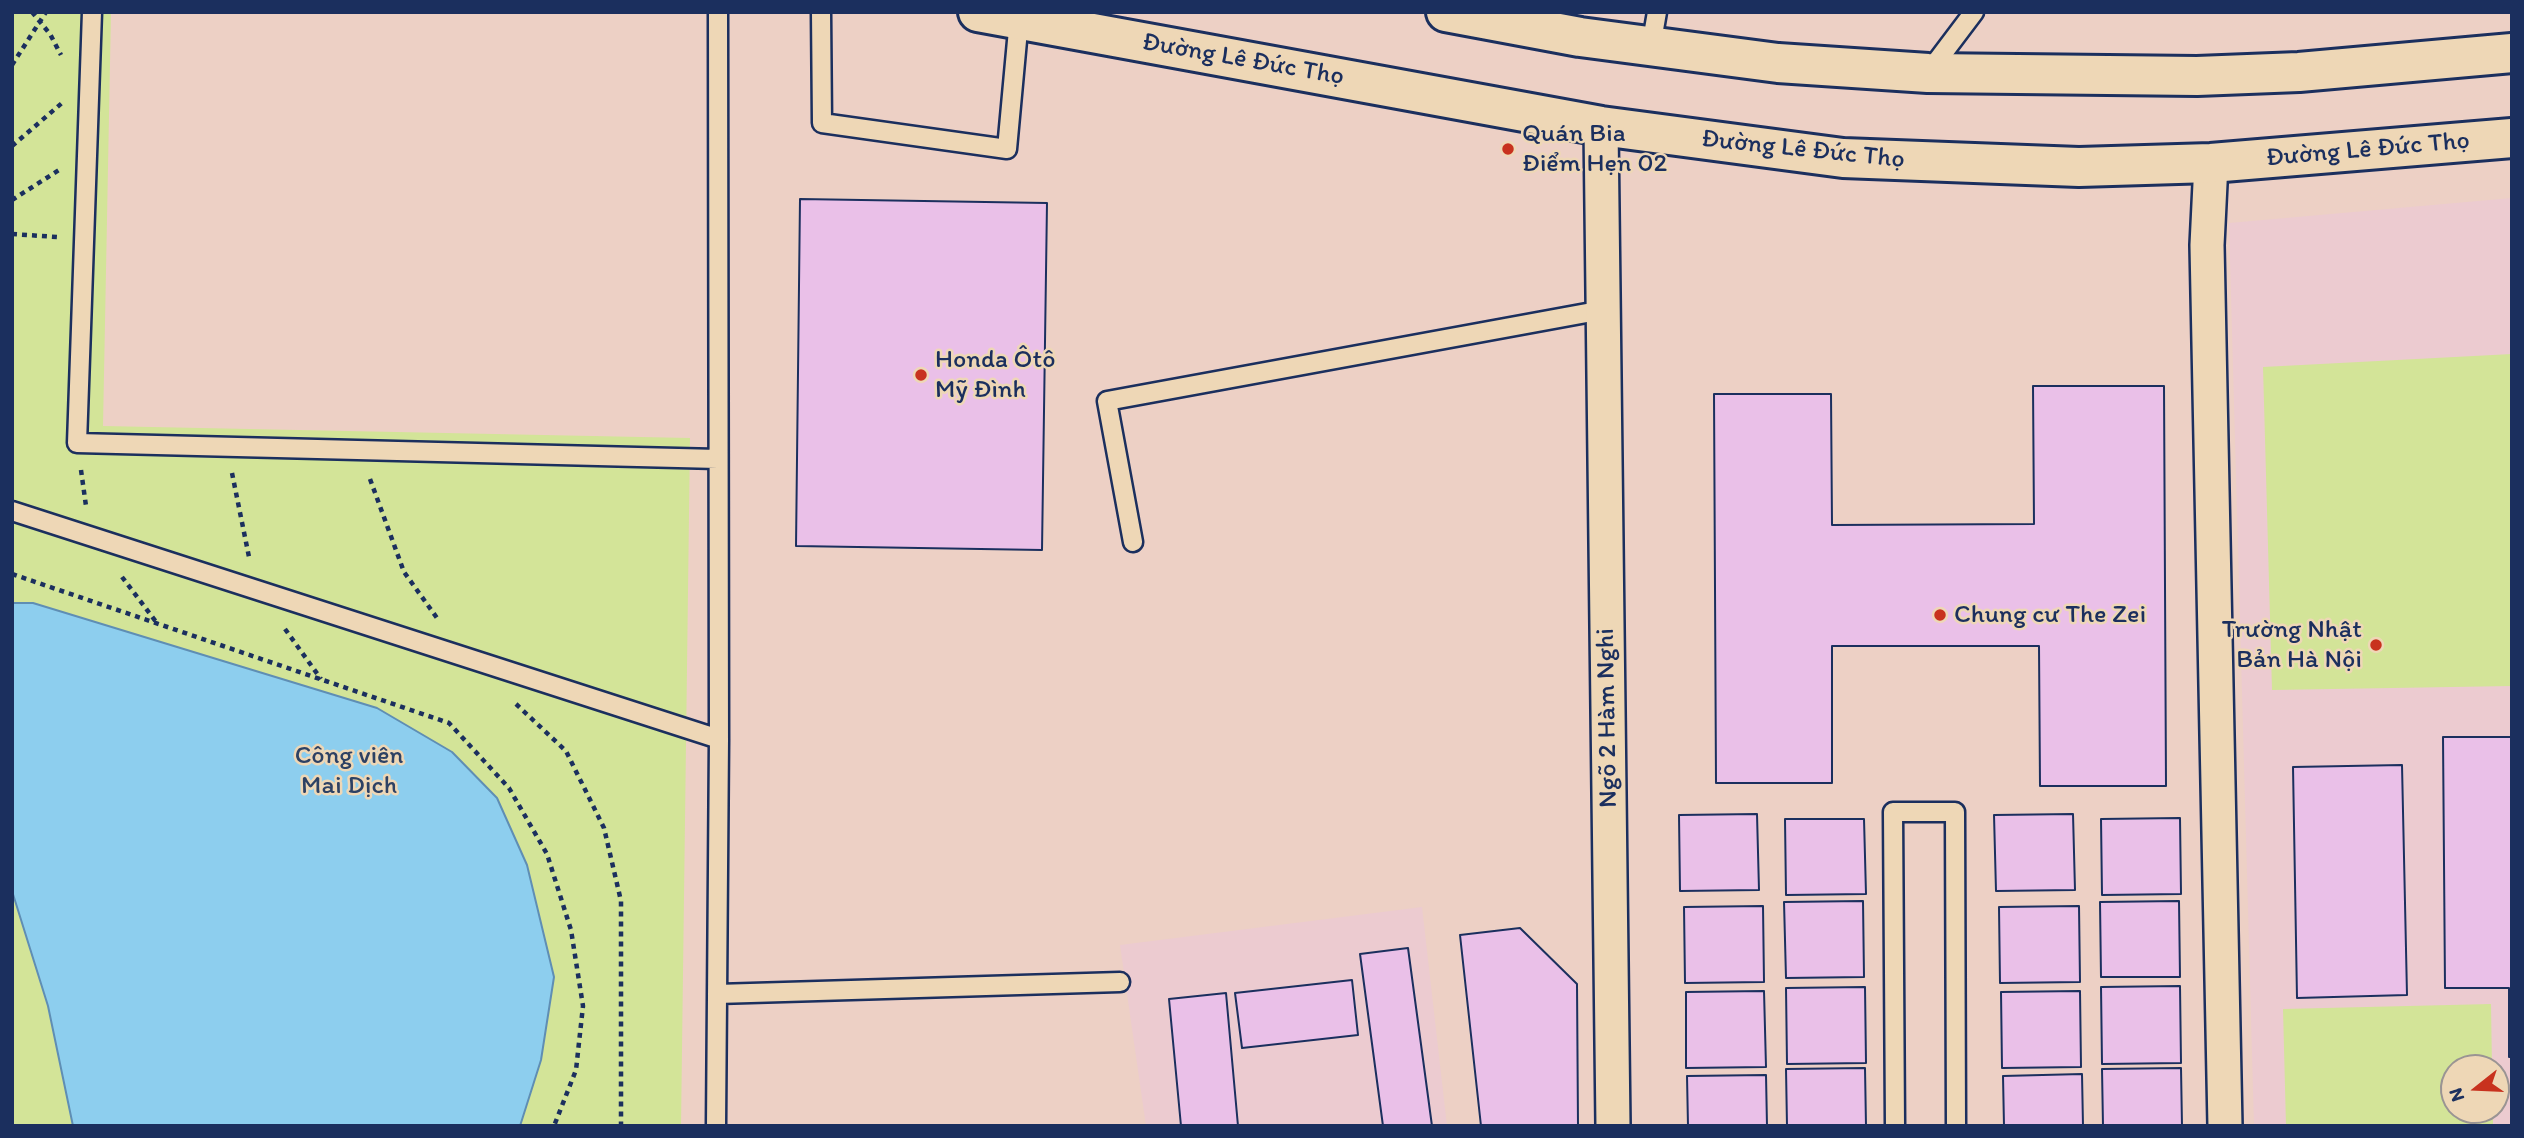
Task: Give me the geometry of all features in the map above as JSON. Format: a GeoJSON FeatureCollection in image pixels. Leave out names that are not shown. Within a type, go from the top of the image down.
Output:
{"type":"FeatureCollection","features":[{"type":"Feature","properties":{"kind":"main road","name":"Đường Lê Đức Thọ"},"geometry":{"type":"LineString","coordinates":[[978,12],[1601,126],[1843,159],[2079,167],[2211,163],[2512,138]]}},
{"type":"Feature","properties":{"kind":"main road"},"geometry":{"type":"LineString","coordinates":[[1446,12],[1576,25],[1654,29],[1778,63],[1928,74],[2210,75],[2299,72],[2512,53]]}},
{"type":"Feature","properties":{"kind":"street","name":"Ngõ 2 Hàm Nghi"},"geometry":{"type":"LineString","coordinates":[[1601,126],[1613,1126]]}},
{"type":"Feature","properties":{"kind":"street"},"geometry":{"type":"LineString","coordinates":[[2211,163],[2207,259],[2225,1126]]}},
{"type":"Feature","properties":{"kind":"lane"},"geometry":{"type":"LineString","coordinates":[[92,12],[77,443],[718,459]]}},
{"type":"Feature","properties":{"kind":"lane"},"geometry":{"type":"LineString","coordinates":[[716,1126],[719,739],[718,12]]}},
{"type":"Feature","properties":{"kind":"lane"},"geometry":{"type":"LineString","coordinates":[[821,12],[822,123],[1007,149],[1019,19]]}},
{"type":"Feature","properties":{"kind":"lane"},"geometry":{"type":"LineString","coordinates":[[1928,74],[1974,12]]}},
{"type":"Feature","properties":{"kind":"lane"},"geometry":{"type":"LineString","coordinates":[[1133,542],[1107,401],[1603,310]]}},
{"type":"Feature","properties":{"kind":"lane"},"geometry":{"type":"LineString","coordinates":[[12,511],[719,739]]}},
{"type":"Feature","properties":{"kind":"lane"},"geometry":{"type":"LineString","coordinates":[[1895,1126],[1893,811],[1955,812],[1956,1126]]}},
{"type":"Feature","properties":{"kind":"lane"},"geometry":{"type":"LineString","coordinates":[[717,994],[1121,982]]}},
{"type":"Feature","properties":{"kind":"path"},"geometry":{"type":"LineString","coordinates":[[12,65],[46,12]]}},
{"type":"Feature","properties":{"kind":"path"},"geometry":{"type":"LineString","coordinates":[[12,146],[90,78]]}},
{"type":"Feature","properties":{"kind":"path"},"geometry":{"type":"LineString","coordinates":[[12,200],[87,152]]}},
{"type":"Feature","properties":{"kind":"path"},"geometry":{"type":"LineString","coordinates":[[12,234],[84,238]]}},
{"type":"Feature","properties":{"kind":"path"},"geometry":{"type":"LineString","coordinates":[[359,450],[404,572],[466,657]]}},
{"type":"Feature","properties":{"kind":"path"},"geometry":{"type":"LineString","coordinates":[[12,574],[449,723],[509,788],[547,854],[571,930],[583,1006],[576,1070],[554,1126]]}},
{"type":"Feature","properties":{"kind":"path"},"geometry":{"type":"LineString","coordinates":[[516,704],[566,751],[604,828],[621,901],[621,1126]]}},
{"type":"Feature","properties":{"kind":"shaded area","name":"Trường Nhật Bản Hà Nội"},"geometry":{"type":"Polygon","coordinates":[[[2512,198],[2512,1126],[2254,1126],[2229,223],[2512,198]]]}},
{"type":"Feature","properties":{"kind":"shaded area"},"geometry":{"type":"Polygon","coordinates":[[[1422,907],[1447,1126],[1146,1126],[1120,945],[1422,907]]]}},
{"type":"Feature","properties":{"kind":"green space","name":"Công viên Mai Dịch"},"geometry":{"type":"Polygon","coordinates":[[[12,12],[111,12],[103,426],[690,438],[681,1126],[12,1126],[12,12]]]}},
{"type":"Feature","properties":{"kind":"green space"},"geometry":{"type":"Polygon","coordinates":[[[2512,354],[2512,686],[2272,690],[2263,367],[2512,354]]]}},
{"type":"Feature","properties":{"kind":"green space"},"geometry":{"type":"Polygon","coordinates":[[[2491,1004],[2492,1054],[2440,1054],[2440,1124],[2493,1126],[2286,1126],[2283,1009],[2491,1004]]]}},
{"type":"Feature","properties":{"kind":"water"},"geometry":{"type":"Polygon","coordinates":[[[12,603],[33,603],[377,708],[452,752],[497,798],[527,865],[554,977],[541,1060],[520,1126],[73,1126],[48,1006],[12,891],[12,603]]]}},
{"type":"Feature","properties":{"kind":"building","name":"Honda Ôtô Mỹ Đình"},"geometry":{"type":"Polygon","coordinates":[[[800,199],[1047,203],[1042,550],[796,546],[800,199]]]}},
{"type":"Feature","properties":{"kind":"building","name":"Chung cư The Zei"},"geometry":{"type":"Polygon","coordinates":[[[2033,386],[2164,386],[2166,786],[2040,786],[2039,646],[1832,646],[1832,783],[1716,783],[1714,394],[1831,394],[1832,525],[2034,524],[2033,386]]]}},
{"type":"Feature","properties":{"kind":"building"},"geometry":{"type":"Polygon","coordinates":[[[2443,737],[2512,737],[2512,1057],[2509,1054],[2509,988],[2445,988],[2443,737]]]}},
{"type":"Feature","properties":{"kind":"building"},"geometry":{"type":"Polygon","coordinates":[[[2402,765],[2407,995],[2297,998],[2293,767],[2402,765]]]}},
{"type":"Feature","properties":{"kind":"building"},"geometry":{"type":"Polygon","coordinates":[[[1757,814],[1759,890],[1680,891],[1679,815],[1757,814]]]}},
{"type":"Feature","properties":{"kind":"building"},"geometry":{"type":"Polygon","coordinates":[[[2073,814],[2075,890],[1996,891],[1994,815],[2073,814]]]}},
{"type":"Feature","properties":{"kind":"building"},"geometry":{"type":"Polygon","coordinates":[[[2180,818],[2181,894],[2102,895],[2101,819],[2180,818]]]}},
{"type":"Feature","properties":{"kind":"building"},"geometry":{"type":"Polygon","coordinates":[[[1785,819],[1864,819],[1866,894],[1786,895],[1785,819]]]}},
{"type":"Feature","properties":{"kind":"building"},"geometry":{"type":"Polygon","coordinates":[[[1863,901],[1864,977],[1786,978],[1784,902],[1863,901]]]}},
{"type":"Feature","properties":{"kind":"building"},"geometry":{"type":"Polygon","coordinates":[[[2179,901],[2180,977],[2101,977],[2100,902],[2179,901]]]}},
{"type":"Feature","properties":{"kind":"building"},"geometry":{"type":"Polygon","coordinates":[[[1763,906],[1764,982],[1685,983],[1684,907],[1763,906]]]}},
{"type":"Feature","properties":{"kind":"building"},"geometry":{"type":"Polygon","coordinates":[[[2079,906],[2080,982],[2000,983],[1999,907],[2079,906]]]}},
{"type":"Feature","properties":{"kind":"building"},"geometry":{"type":"Polygon","coordinates":[[[1520,928],[1577,984],[1578,1126],[1481,1126],[1460,935],[1520,928]]]}},
{"type":"Feature","properties":{"kind":"building"},"geometry":{"type":"Polygon","coordinates":[[[1408,948],[1432,1126],[1383,1126],[1360,954],[1408,948]]]}},
{"type":"Feature","properties":{"kind":"building"},"geometry":{"type":"Polygon","coordinates":[[[1352,980],[1358,1035],[1242,1048],[1235,993],[1352,980]]]}},
{"type":"Feature","properties":{"kind":"building"},"geometry":{"type":"Polygon","coordinates":[[[2180,986],[2181,1063],[2102,1064],[2101,987],[2180,986]]]}},
{"type":"Feature","properties":{"kind":"building"},"geometry":{"type":"Polygon","coordinates":[[[1865,987],[1866,1063],[1787,1064],[1786,988],[1865,987]]]}},
{"type":"Feature","properties":{"kind":"building"},"geometry":{"type":"Polygon","coordinates":[[[1764,991],[1766,1067],[1686,1068],[1686,992],[1764,991]]]}},
{"type":"Feature","properties":{"kind":"building"},"geometry":{"type":"Polygon","coordinates":[[[2080,991],[2081,1067],[2002,1068],[2001,992],[2080,991]]]}},
{"type":"Feature","properties":{"kind":"building"},"geometry":{"type":"Polygon","coordinates":[[[1226,993],[1238,1126],[1181,1126],[1169,999],[1226,993]]]}},
{"type":"Feature","properties":{"kind":"building"},"geometry":{"type":"Polygon","coordinates":[[[1865,1068],[1866,1126],[1787,1126],[1786,1069],[1865,1068]]]}},
{"type":"Feature","properties":{"kind":"building"},"geometry":{"type":"Polygon","coordinates":[[[2181,1068],[2182,1126],[2103,1126],[2102,1069],[2181,1068]]]}},
{"type":"Feature","properties":{"kind":"building"},"geometry":{"type":"Polygon","coordinates":[[[2082,1074],[2083,1126],[2004,1126],[2003,1076],[2082,1074]]]}},
{"type":"Feature","properties":{"kind":"building"},"geometry":{"type":"Polygon","coordinates":[[[1766,1075],[1767,1126],[1688,1126],[1687,1076],[1766,1075]]]}},
{"type":"Feature","properties":{"kind":"place","name":"Quán Bia Điểm Hẹn 02"},"geometry":{"type":"Point","coordinates":[1508,149]}},
{"type":"Feature","properties":{"kind":"place","name":"Honda Ôtô Mỹ Đình"},"geometry":{"type":"Point","coordinates":[921,375]}},
{"type":"Feature","properties":{"kind":"place","name":"Chung cư The Zei"},"geometry":{"type":"Point","coordinates":[1940,615]}},
{"type":"Feature","properties":{"kind":"place","name":"Trường Nhật Bản Hà Nội"},"geometry":{"type":"Point","coordinates":[2376,645]}}]}
